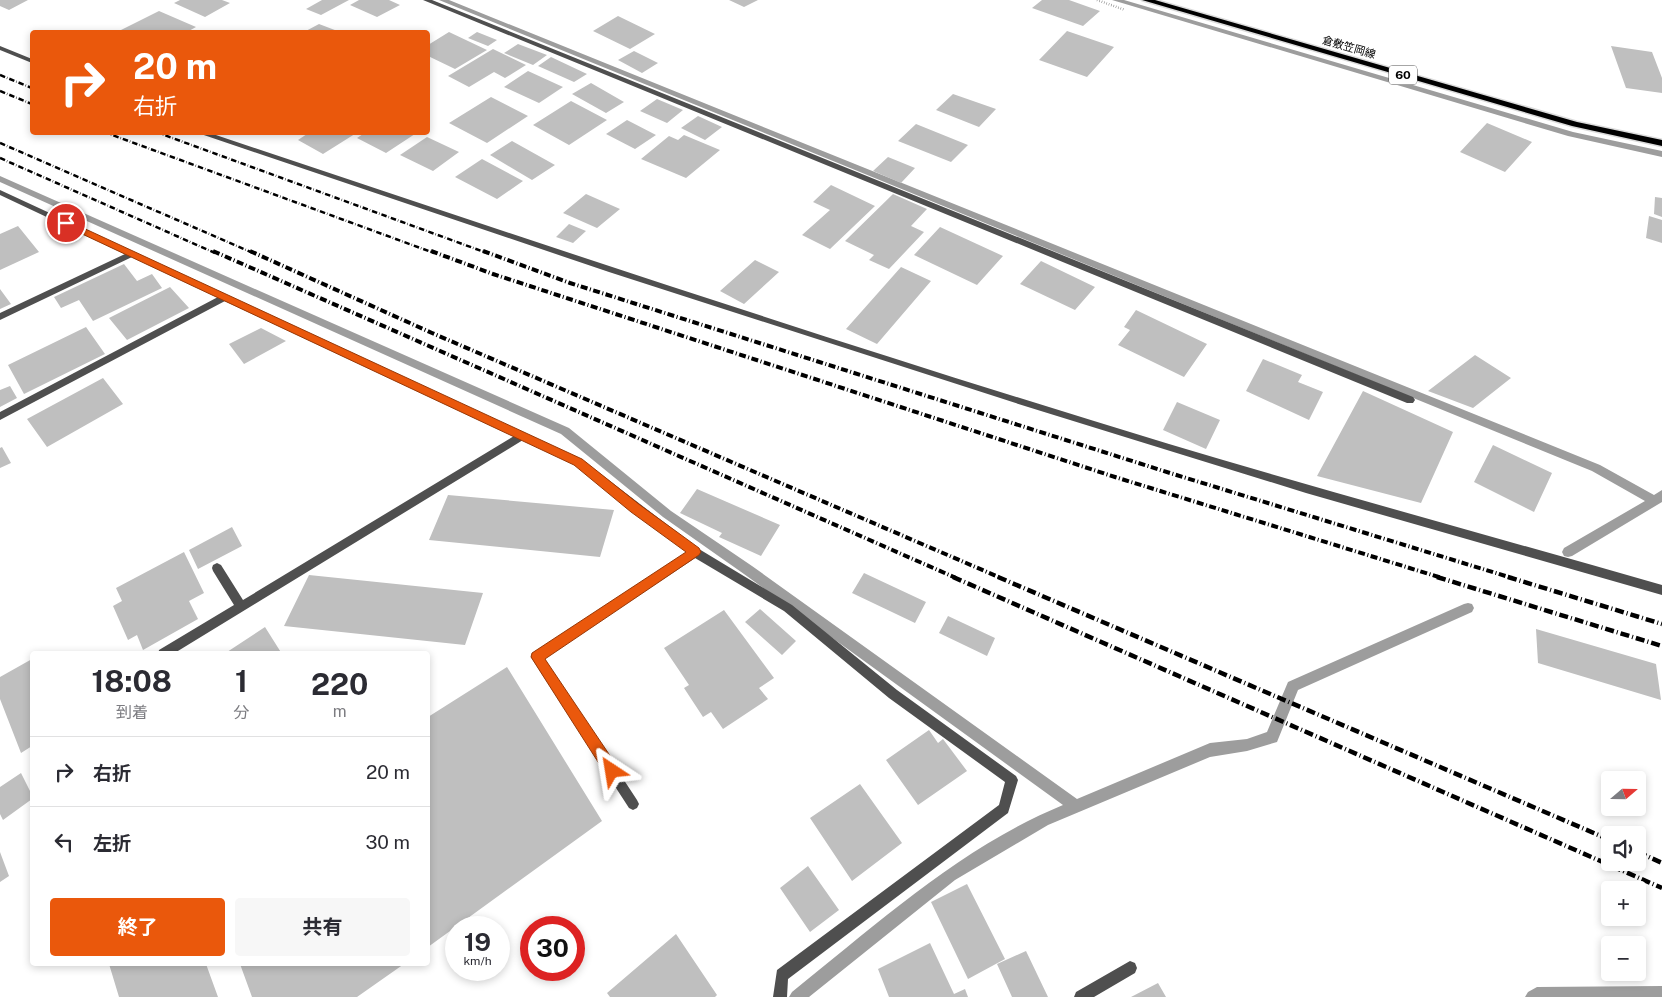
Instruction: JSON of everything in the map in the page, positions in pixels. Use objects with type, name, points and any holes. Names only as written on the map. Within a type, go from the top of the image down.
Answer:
[{"type":"main road","name":"倉敷笠岡線","points":[[1146,0],[1575,124],[1662,143]]},
{"type":"street","points":[[426,0],[1410,400]]},
{"type":"street","points":[[0,48],[30,60]]},
{"type":"street","points":[[207,135],[603,268],[938,376],[1307,489],[1662,590]]},
{"type":"street","points":[[0,192],[578,462],[695,552],[788,608],[893,694],[1012,780],[1004,809],[782,975],[780,997]]},
{"type":"street","points":[[0,317],[131,254]]},
{"type":"street","points":[[0,416],[225,297]]},
{"type":"street","points":[[168,651],[522,436]]},
{"type":"street","points":[[634,804],[537,657],[695,552]]},
{"type":"street","points":[[217,568],[240,607]]},
{"type":"street","points":[[1081,997],[1130,968]]},
{"type":"building","points":[[0,0],[28,0],[9,10],[0,6]]},
{"type":"building","points":[[180,0],[222,0],[230,3],[205,17],[174,3]]},
{"type":"building","points":[[322,0],[349,0],[321,15],[306,9]]},
{"type":"building","points":[[359,0],[389,0],[400,5],[377,17],[350,5]]},
{"type":"building","points":[[729,0],[758,0],[744,7]]},
{"type":"building","points":[[1042,0],[1069,0],[1100,11],[1083,26],[1032,8]]},
{"type":"building","points":[[159,11],[196,27],[191,30],[121,30]]},
{"type":"building","points":[[618,16],[655,34],[630,49],[593,31]]},
{"type":"building","points":[[319,24],[335,30],[308,30]]},
{"type":"building","points":[[1067,31],[1114,47],[1087,77],[1039,60]]},
{"type":"building","points":[[449,32],[487,50],[455,69],[430,57],[430,44]]},
{"type":"building","points":[[477,32],[497,40],[488,46],[468,38]]},
{"type":"building","points":[[518,44],[547,55],[533,65],[504,53]]},
{"type":"building","points":[[1611,46],[1652,52],[1662,78],[1662,93],[1626,88]]},
{"type":"building","points":[[493,49],[526,65],[505,78],[494,72],[469,87],[448,76]]},
{"type":"building","points":[[634,51],[658,63],[642,73],[618,60]]},
{"type":"building","points":[[551,57],[587,74],[574,82],[538,66]]},
{"type":"building","points":[[528,71],[563,87],[539,103],[504,87]]},
{"type":"building","points":[[591,83],[624,102],[606,113],[572,94]]},
{"type":"building","points":[[953,94],[996,109],[979,127],[936,110]]},
{"type":"building","points":[[491,97],[528,116],[487,143],[449,123]]},
{"type":"building","points":[[657,99],[683,110],[667,123],[640,111]]},
{"type":"building","points":[[571,101],[607,120],[569,145],[533,125]]},
{"type":"building","points":[[698,116],[722,127],[705,140],[681,128]]},
{"type":"building","points":[[627,120],[656,135],[635,149],[606,134]]},
{"type":"building","points":[[1487,123],[1532,142],[1505,172],[1460,152]]},
{"type":"building","points":[[916,124],[968,145],[951,162],[898,141]]},
{"type":"building","points":[[306,135],[353,135],[323,154],[298,140]]},
{"type":"building","points":[[362,135],[413,135],[386,153],[357,138]]},
{"type":"building","points":[[684,135],[720,150],[686,178],[641,159],[669,136],[678,140]]},
{"type":"building","points":[[427,137],[459,152],[433,171],[400,155]]},
{"type":"building","points":[[512,141],[555,165],[532,180],[490,155]]},
{"type":"building","points":[[888,157],[915,168],[901,183],[873,171]]},
{"type":"building","points":[[482,159],[523,181],[497,199],[455,177]]},
{"type":"building","points":[[831,185],[875,206],[830,249],[802,235],[830,210],[813,202]]},
{"type":"building","points":[[586,194],[620,209],[597,228],[563,213]]},
{"type":"building","points":[[893,194],[927,209],[911,226],[924,232],[889,269],[869,260],[874,255],[845,241]]},
{"type":"building","points":[[1655,197],[1662,198],[1662,217],[1654,214]]},
{"type":"building","points":[[1649,216],[1662,220],[1662,243],[1646,238]]},
{"type":"building","points":[[569,224],[586,231],[573,243],[556,237]]},
{"type":"building","points":[[18,226],[39,252],[0,270],[0,234]]},
{"type":"building","points":[[940,227],[1003,256],[977,285],[914,255]]},
{"type":"building","points":[[755,260],[779,272],[744,304],[720,291]]},
{"type":"building","points":[[1041,261],[1095,287],[1075,310],[1020,284]]},
{"type":"building","points":[[124,264],[137,281],[152,274],[162,288],[93,321],[79,300],[61,308],[54,297]]},
{"type":"building","points":[[901,267],[931,281],[877,344],[846,329]]},
{"type":"building","points":[[170,287],[189,308],[127,340],[109,318]]},
{"type":"building","points":[[0,289],[11,304],[0,309]]},
{"type":"building","points":[[1136,310],[1207,344],[1184,377],[1118,345],[1130,330],[1124,327]]},
{"type":"building","points":[[86,327],[105,354],[24,394],[8,365]]},
{"type":"building","points":[[261,328],[286,341],[244,364],[229,344]]},
{"type":"building","points":[[1475,355],[1511,378],[1473,408],[1428,391]]},
{"type":"building","points":[[1263,359],[1302,375],[1298,382],[1323,392],[1309,420],[1246,391]]},
{"type":"building","points":[[103,378],[123,404],[47,447],[27,419]]},
{"type":"building","points":[[10,386],[17,398],[0,407],[0,390]]},
{"type":"building","points":[[1363,391],[1453,432],[1421,503],[1317,476]]},
{"type":"building","points":[[1177,402],[1220,420],[1206,449],[1163,430]]},
{"type":"building","points":[[1493,445],[1552,473],[1534,512],[1474,482]]},
{"type":"building","points":[[2,447],[11,463],[0,468],[0,448]]},
{"type":"building","points":[[697,489],[780,525],[761,556],[719,537],[722,533],[680,513]]},
{"type":"building","points":[[448,495],[614,510],[600,557],[429,540]]},
{"type":"building","points":[[232,527],[242,546],[198,569],[189,550]]},
{"type":"building","points":[[184,552],[204,593],[189,601],[198,619],[143,650],[137,635],[128,640],[113,606],[122,601],[116,588]]},
{"type":"building","points":[[864,573],[926,602],[915,623],[852,593]]},
{"type":"building","points":[[309,575],[483,593],[465,645],[284,626]]},
{"type":"building","points":[[760,609],[796,641],[782,655],[745,622]]},
{"type":"building","points":[[724,610],[774,678],[759,688],[768,699],[723,729],[711,712],[703,717],[684,688],[689,685],[664,648]]},
{"type":"building","points":[[948,616],[995,638],[987,656],[939,633]]},
{"type":"building","points":[[265,627],[280,651],[229,651]]},
{"type":"building","points":[[1536,629],[1656,664],[1661,700],[1538,663]]},
{"type":"building","points":[[30,660],[30,747],[21,753],[0,699],[0,677]]},
{"type":"building","points":[[507,667],[602,821],[471,916],[445,916],[445,935],[430,946],[430,716]]},
{"type":"building","points":[[929,730],[938,743],[943,739],[967,771],[918,805],[886,760]]},
{"type":"building","points":[[21,773],[30,791],[30,800],[3,820],[0,814],[0,787]]},
{"type":"building","points":[[860,784],[902,843],[852,881],[810,818]]},
{"type":"building","points":[[0,852],[9,876],[0,882]]},
{"type":"building","points":[[808,866],[839,910],[810,932],[780,888]]},
{"type":"building","points":[[967,884],[1005,959],[968,979],[931,902]]},
{"type":"building","points":[[676,934],[717,995],[715,997],[610,997],[607,993]]},
{"type":"building","points":[[930,943],[954,994],[965,989],[968,997],[889,997],[878,969]]},
{"type":"building","points":[[1026,951],[1048,997],[1012,997],[997,964]]},
{"type":"building","points":[[110,966],[207,966],[218,997],[119,997]]},
{"type":"building","points":[[241,966],[401,966],[357,997],[252,997]]},
{"type":"building","points":[[1158,983],[1166,997],[1131,997]]},
{"type":"waterway","points":[[443,0],[1596,468],[1655,501]]},
{"type":"waterway","points":[[1116,0],[1571,134],[1662,154]]},
{"type":"waterway","points":[[0,179],[565,431],[667,514],[1076,806]]},
{"type":"waterway","points":[[1655,501],[1662,495]]},
{"type":"waterway","points":[[1568,552],[1655,501]]},
{"type":"waterway","points":[[797,997],[950,875],[1043,820],[1210,750],[1247,745],[1272,737],[1293,686],[1468,608]]},
{"type":"waterway","points":[[1533,997],[1537,995],[1662,994]]},
{"type":"railway","points":[[0,75],[30,87]]},
{"type":"railway","points":[[0,91],[30,103]]},
{"type":"railway","points":[[112,135],[434,253]]},
{"type":"railway","points":[[164,135],[487,253]]},
{"type":"railway","points":[[0,143],[253,253]]},
{"type":"railway","points":[[0,158],[215,253]]},
{"type":"railway","points":[[213,251],[956,578]]},
{"type":"railway","points":[[250,251],[432,333],[1001,578]]},
{"type":"railway","points":[[431,251],[493,274],[1115,477],[1442,578]]},
{"type":"railway","points":[[483,251],[570,283],[1170,473],[1512,578]]},
{"type":"railway","points":[[953,577],[1662,888]]},
{"type":"railway","points":[[998,577],[1601,836]]},
{"type":"railway","points":[[1437,577],[1662,646]]},
{"type":"railway","points":[[1508,577],[1662,624]]},
{"type":"railway","points":[[1646,856],[1662,863]]},
{"type":"route","points":[[66,223],[578,462],[695,552],[537,657],[612,771]]}]
